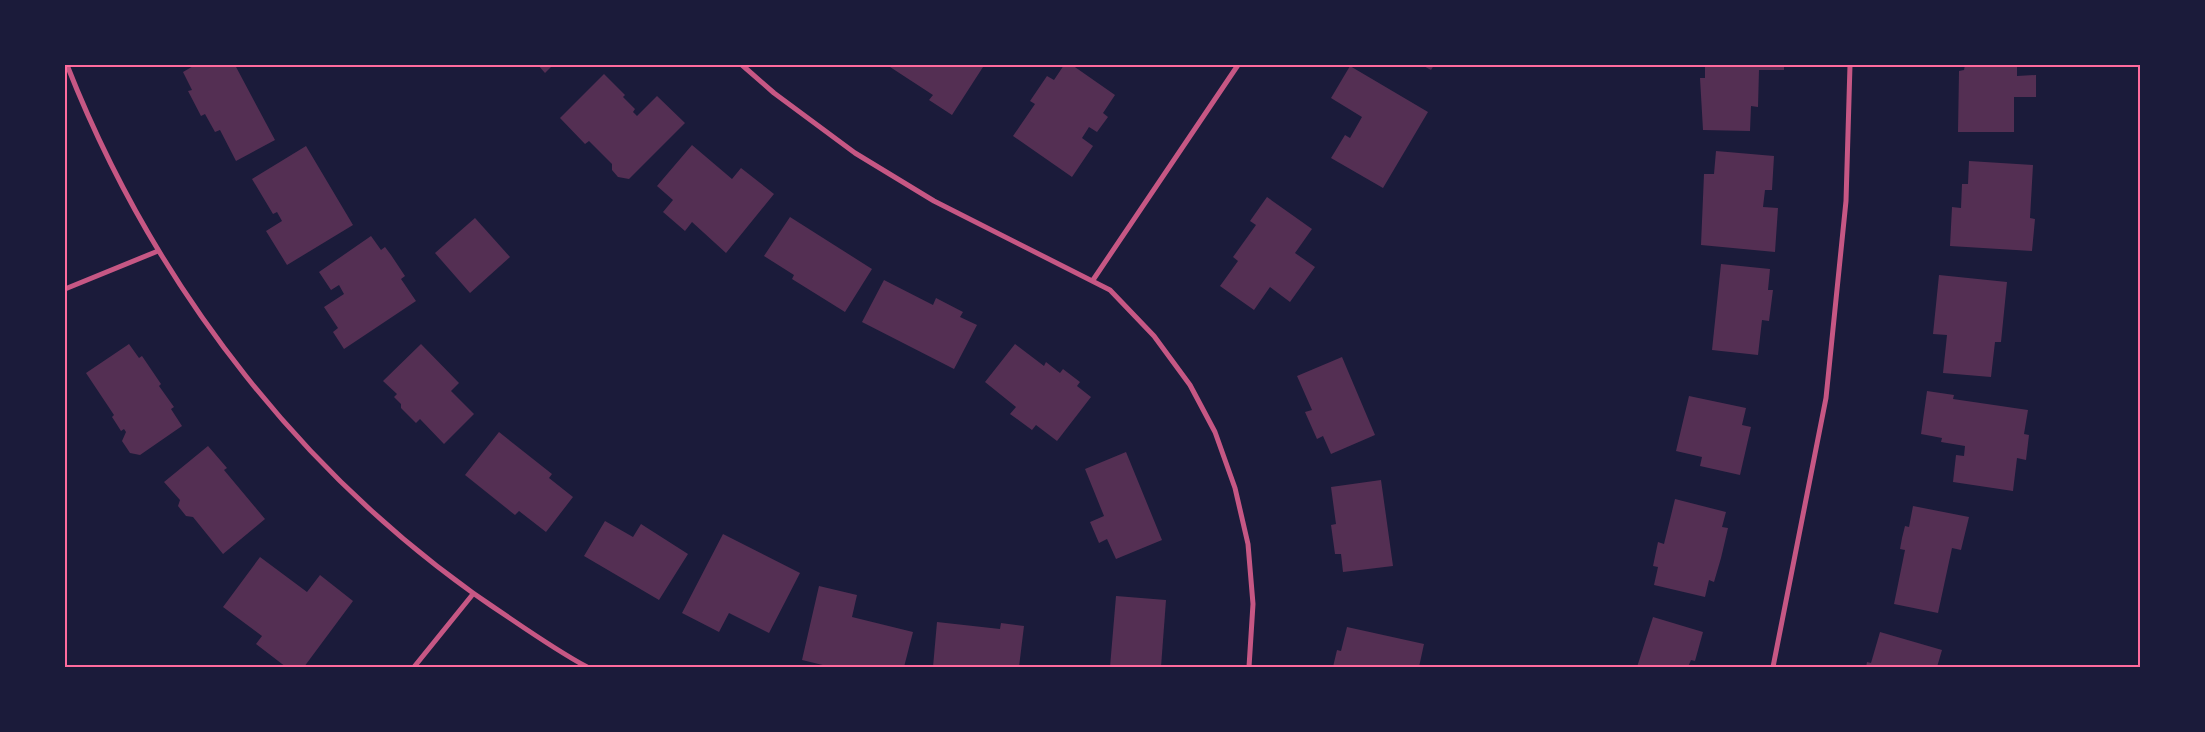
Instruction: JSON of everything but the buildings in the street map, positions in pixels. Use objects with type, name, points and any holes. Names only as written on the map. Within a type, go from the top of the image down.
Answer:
[{"type":"street","points":[[67,65],[109,160],[178,284],[237,367],[303,444],[390,529],[473,594],[587,667]]},
{"type":"street","points":[[742,65],[774,93],[855,153],[934,201],[1110,290],[1154,336],[1190,384],[1215,432],[1236,488],[1248,544],[1253,604],[1249,667]]},
{"type":"street","points":[[1093,280],[1238,65]]},
{"type":"street","points":[[1773,667],[1826,398],[1846,201],[1850,65]]},
{"type":"street","points":[[65,289],[158,251]]},
{"type":"street","points":[[414,667],[473,594]]}]
